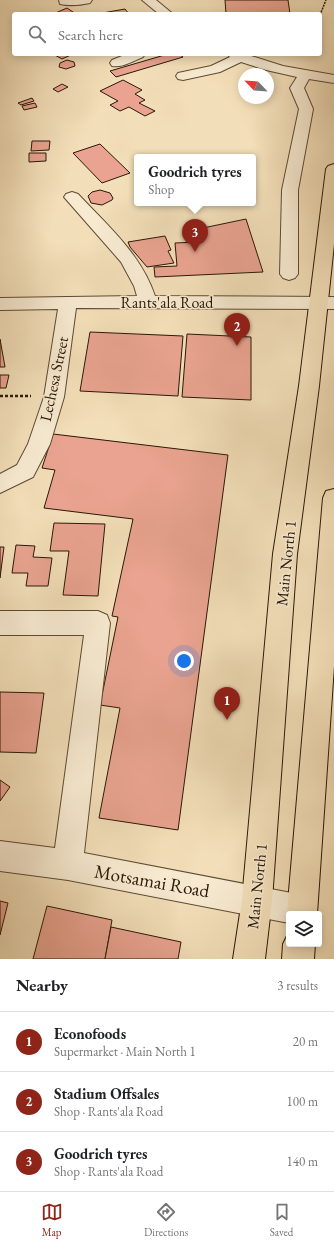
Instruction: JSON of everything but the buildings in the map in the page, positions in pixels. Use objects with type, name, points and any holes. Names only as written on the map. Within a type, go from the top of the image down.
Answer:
[{"type":"main road","name":"Main North 1","points":[[249,959],[257,900],[285,554],[309,386],[326,303],[334,169]]},
{"type":"main road","points":[[302,911],[334,498]]},
{"type":"main road","points":[[298,959],[299,947]]},
{"type":"street","points":[[64,0],[86,0]]},
{"type":"street","points":[[148,0],[164,12]]},
{"type":"street","points":[[117,63],[133,56]]},
{"type":"street","points":[[183,76],[215,69],[235,56]]},
{"type":"street","points":[[240,56],[274,68],[305,75],[334,79]]},
{"type":"street","points":[[289,274],[290,190],[306,110],[297,88],[305,75]]},
{"type":"street","points":[[72,197],[128,258],[145,289],[148,302]]},
{"type":"street","name":"Rants'ala Road","points":[[0,304],[68,302],[326,303]]},
{"type":"street","name":"Lechesa Street","points":[[0,484],[25,471],[39,444],[54,397],[68,302]]},
{"type":"street","points":[[0,623],[98,623],[68,865]]},
{"type":"street","name":"Motsamai Road","points":[[0,856],[68,865],[257,900],[298,911]]},
{"type":"path","points":[[321,12],[326,0]]},
{"type":"path","points":[[0,396],[54,397]]},
{"type":"place","name":"Goodrich tyres","points":[[195,252]]},
{"type":"place","name":"Stadium Offsales","points":[[237,346]]},
{"type":"place","name":"Econofoods","points":[[227,720]]}]
